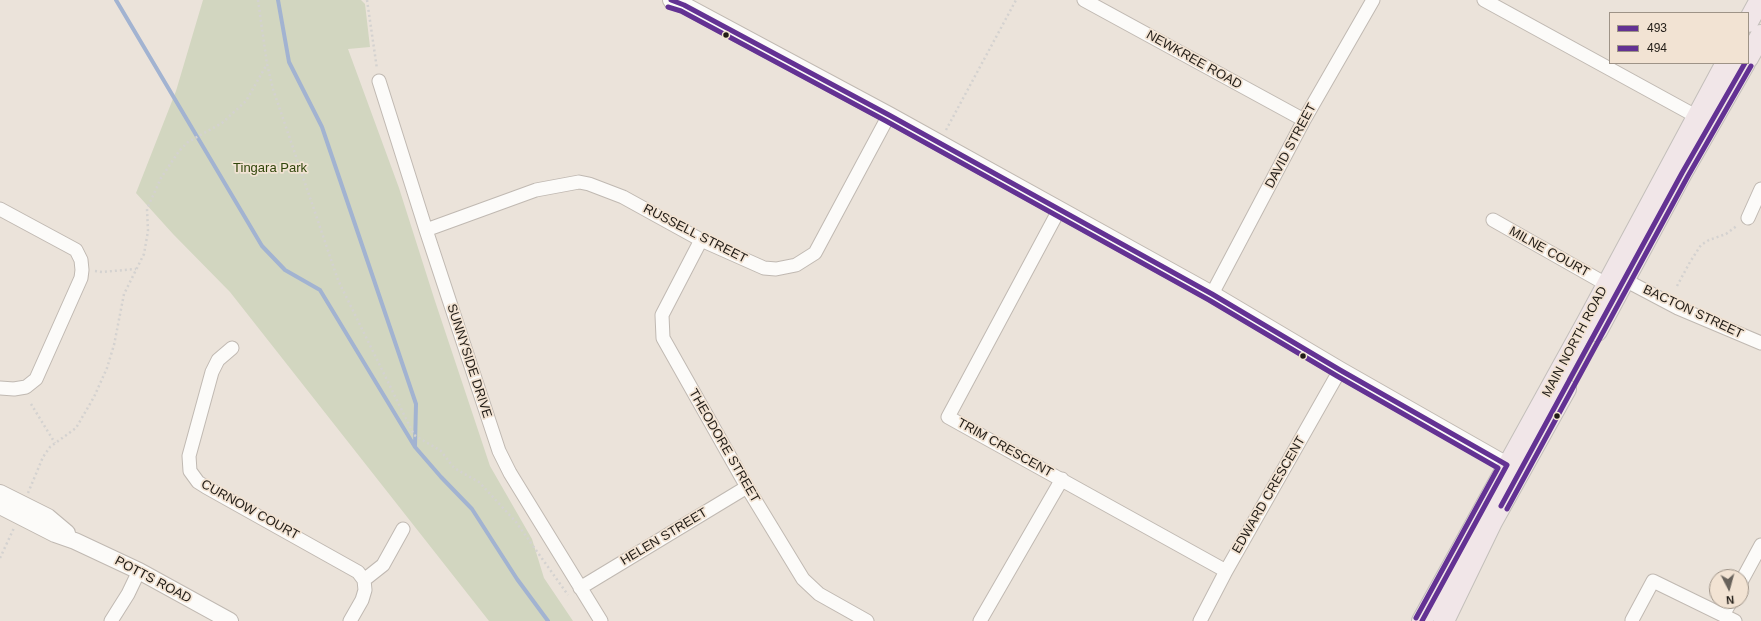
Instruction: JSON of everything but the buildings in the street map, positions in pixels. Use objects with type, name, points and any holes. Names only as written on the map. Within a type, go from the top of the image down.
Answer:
[{"type":"main road","points":[[1749,20],[1760,0]]},
{"type":"main road","points":[[1749,56],[1761,34]]},
{"type":"main road","name":"MAIN NORTH ROAD","points":[[1444,621],[1487,531],[1625,280],[1703,120],[1726,64]]},
{"type":"main road","name":"MAIN NORTH ROAD","points":[[1422,621],[1670,169],[1703,120],[1744,64]]},
{"type":"main road","points":[[1606,284],[1625,280]]},
{"type":"main road","points":[[1509,491],[1507,465],[1519,460],[1534,448]]},
{"type":"street","points":[[671,0],[725,27],[889,115],[1212,294],[1340,370],[1507,465]]},
{"type":"street","name":"NEWKREE ROAD","points":[[1084,0],[1304,120]]},
{"type":"street","name":"DAVID STREET","points":[[1212,294],[1304,120],[1373,0]]},
{"type":"street","points":[[1484,0],[1703,120]]},
{"type":"street","name":"SUNNYSIDE DRIVE","points":[[379,81],[426,230],[499,451],[510,473],[601,621]]},
{"type":"street","name":"RUSSELL STREET","points":[[426,230],[536,190],[579,182],[623,197],[701,240],[764,268],[796,265],[815,253],[889,115]]},
{"type":"street","points":[[1748,218],[1761,189]]},
{"type":"street","points":[[0,209],[76,250],[81,260],[82,270],[81,278],[36,379],[26,387],[14,389],[0,388]]},
{"type":"street","name":"TRIM CRESCENT","points":[[1058,210],[948,417],[1226,571]]},
{"type":"street","name":"MILNE COURT","points":[[1492,220],[1606,284]]},
{"type":"street","name":"THEODORE STREET","points":[[701,240],[662,315],[663,338],[747,487],[804,579],[810,587],[827,600],[867,621]]},
{"type":"street","name":"BACTON STREET","points":[[1625,280],[1678,308],[1761,343]]},
{"type":"street","name":"CURNOW COURT","points":[[232,348],[218,360],[212,372],[189,456],[190,471],[198,482],[206,488],[350,566],[358,572],[364,580]]},
{"type":"street","name":"EDWARD CRESCENT","points":[[1200,621],[1226,571],[1340,370]]},
{"type":"street","points":[[980,621],[1062,480]]},
{"type":"street","name":"HELEN STREET","points":[[580,588],[747,487]]},
{"type":"street","name":"POTTS ROAD","points":[[0,493],[48,517],[75,541]]},
{"type":"street","name":"POTTS ROAD","points":[[0,506],[55,534],[75,541],[139,571],[230,621]]},
{"type":"street","points":[[350,621],[362,600],[365,590],[364,580],[383,565],[403,529]]},
{"type":"street","points":[[1748,569],[1761,545]]},
{"type":"street","points":[[111,621],[128,594],[139,571]]},
{"type":"street","points":[[1632,620],[1653,581],[1735,621]]},
{"type":"street","points":[[1723,615],[1726,609]]},
{"type":"path","points":[[258,0],[267,64],[273,89],[338,280],[414,435],[441,451],[454,468],[479,482],[502,506],[516,522],[572,601]]},
{"type":"path","points":[[367,0],[379,81]]},
{"type":"path","points":[[946,130],[1016,0]]},
{"type":"path","points":[[28,493],[43,457],[50,447],[76,428],[94,397],[109,363],[124,294],[144,254],[148,231],[147,209],[161,178],[179,151],[189,141],[222,123],[246,101],[267,64]]},
{"type":"path","points":[[1677,286],[1701,245],[1709,240],[1726,234],[1748,218]]},
{"type":"path","points":[[82,270],[102,272],[136,269]]},
{"type":"path","points":[[31,404],[55,443]]},
{"type":"path","points":[[0,558],[16,523]]},
{"type":"green space","name":"Tingara Park","points":[[203,0],[361,0],[365,4],[370,47],[348,49],[399,188],[490,466],[532,539],[544,578],[573,621],[489,621],[230,292],[173,234],[136,193],[176,91]]},
{"type":"waterway","points":[[116,0],[262,246],[285,270],[320,290],[415,447],[472,509],[517,579],[548,621]]},
{"type":"waterway","points":[[278,0],[289,62],[322,127],[416,404],[415,446]]},
{"type":"transit line","name":"493","points":[[671,0],[684,5],[889,115],[1212,294],[1340,370],[1507,465],[1422,621]]},
{"type":"transit line","name":"494","points":[[668,7],[681,11],[886,121],[1209,300],[1337,376],[1498,468],[1416,618]]},
{"type":"transit line","name":"493","points":[[1501,506],[1682,173],[1744,64]]},
{"type":"transit line","name":"494","points":[[1507,509],[1688,176],[1751,66]]}]
